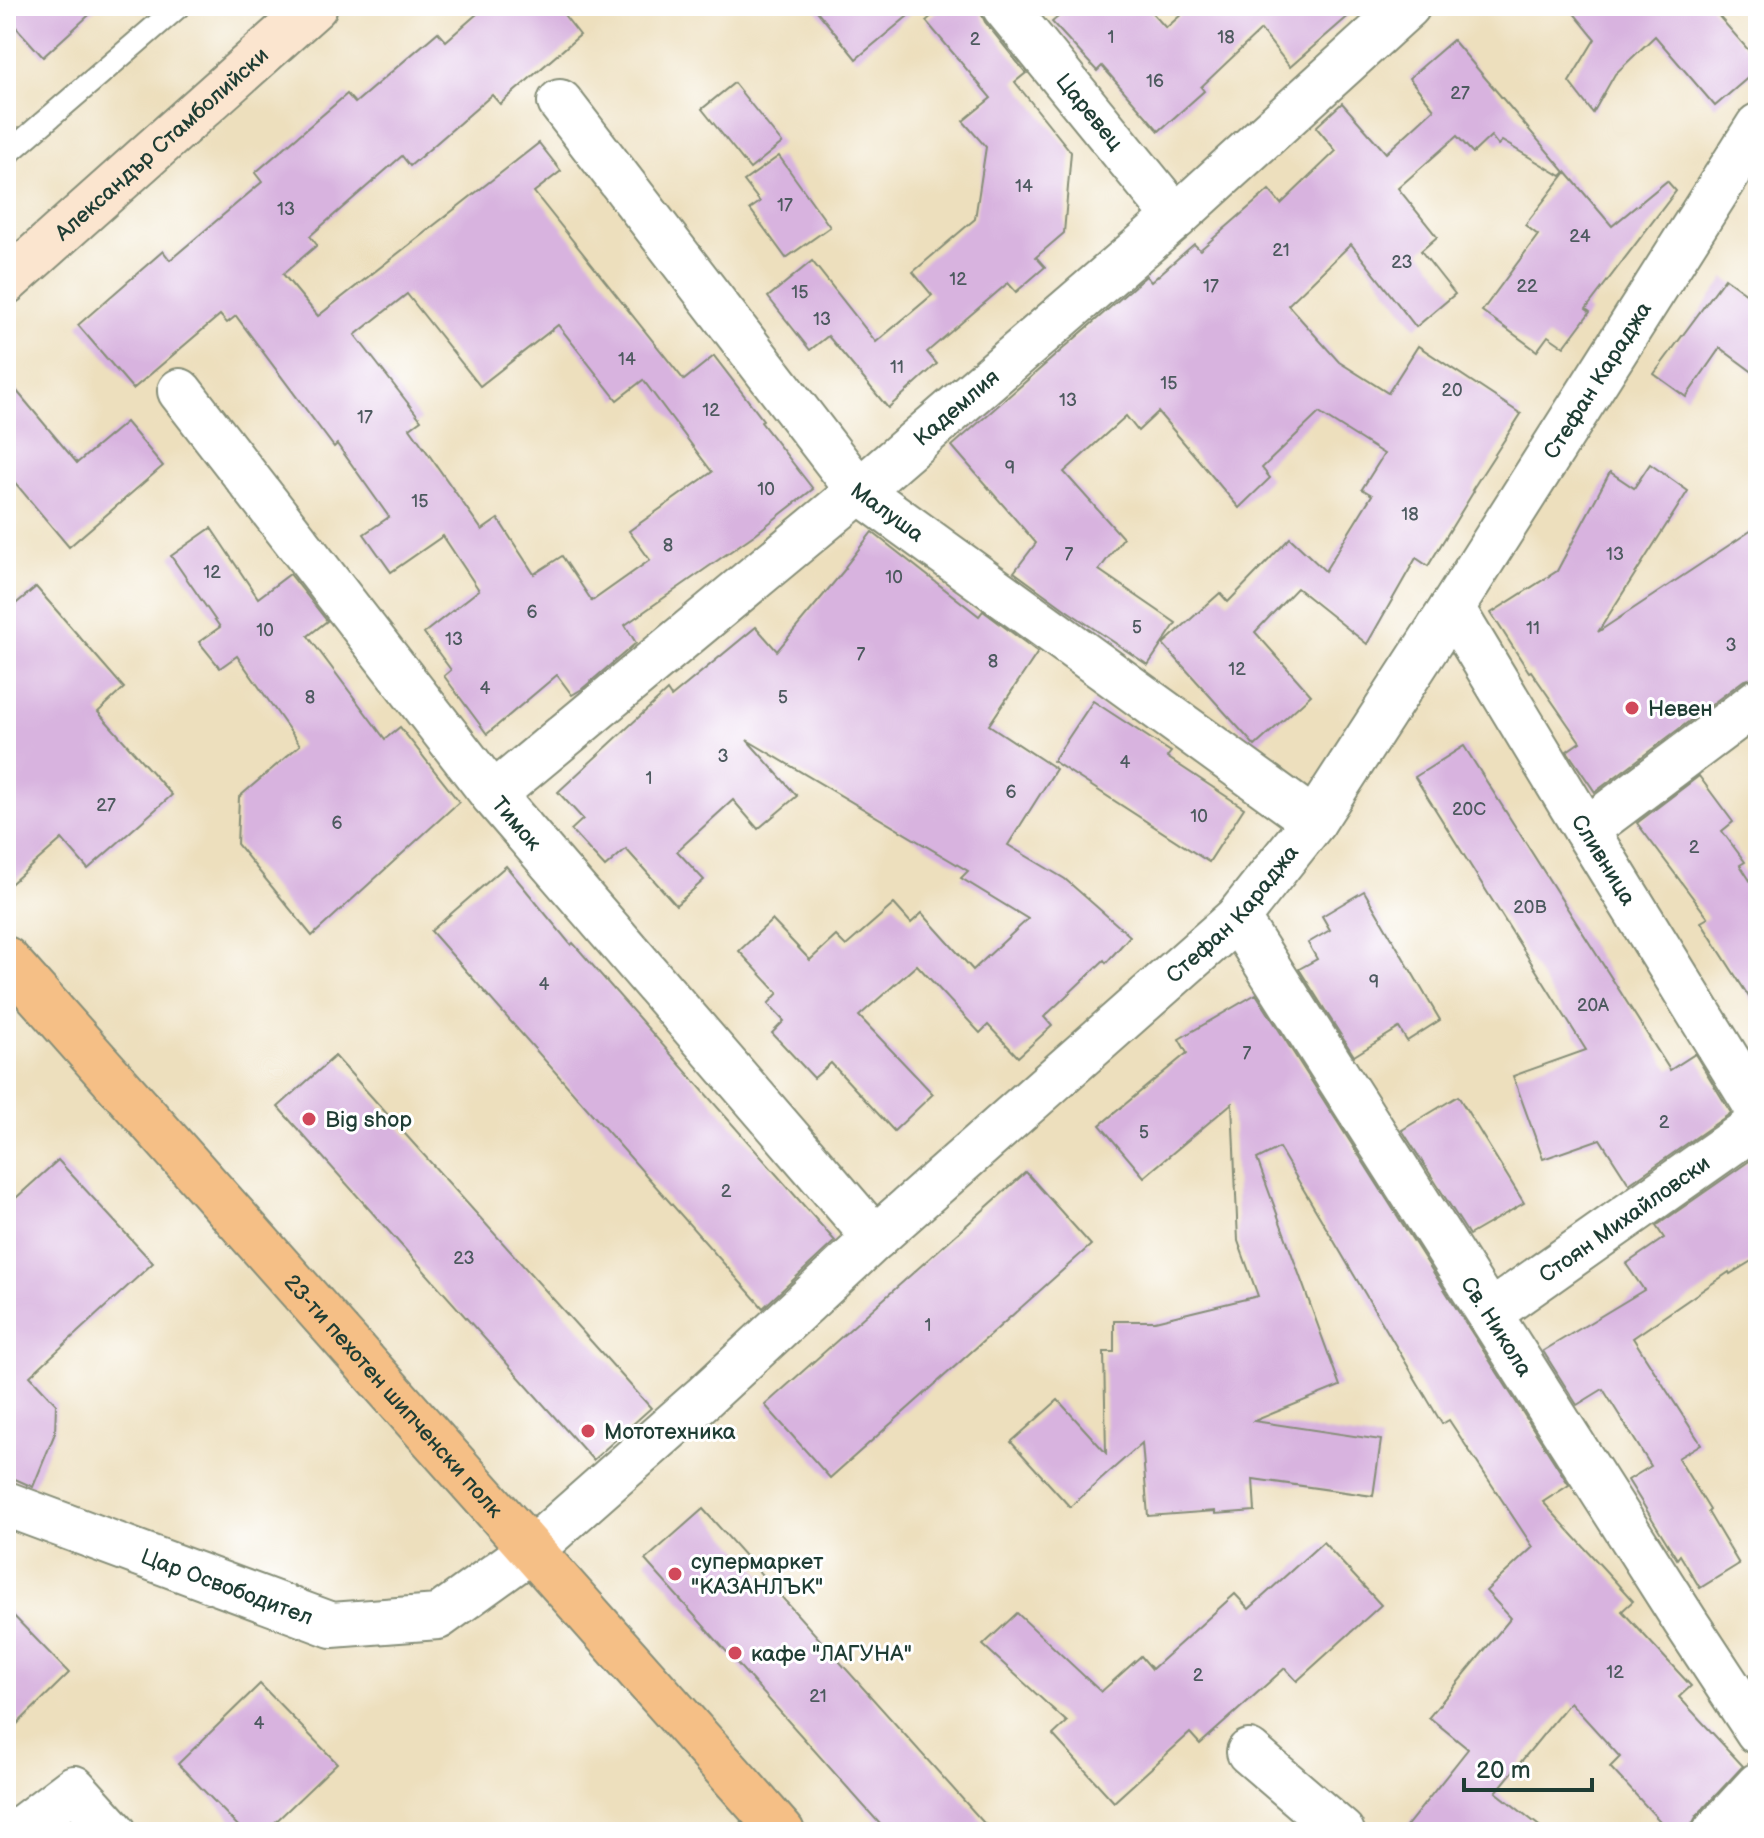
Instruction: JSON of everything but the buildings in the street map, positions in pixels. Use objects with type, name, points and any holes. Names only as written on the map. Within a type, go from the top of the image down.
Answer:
[{"type":"main road","name":"Александър Стамболийски","points":[[6,282],[315,6]]},
{"type":"main road","name":"23-ти пехотен шипченски полк","points":[[6,959],[782,1832]]},
{"type":"street","name":"Царевец","points":[[1004,6],[1176,217]]},
{"type":"street","name":"Кадемлия","points":[[493,795],[859,491],[1176,217],[1408,6]]},
{"type":"street","name":"Малуша","points":[[560,102],[859,491],[1314,821]]},
{"type":"street","name":"Стефан Караджа","points":[[531,1550],[703,1398],[875,1238],[1237,918],[1314,821],[1758,126]]},
{"type":"street","name":"Тимок","points":[[180,391],[493,795],[875,1238]]},
{"type":"street","name":"Сливница","points":[[1452,608],[1758,1109]]},
{"type":"street","points":[[1586,830],[1758,701]]},
{"type":"street","name":"Св. Никола","points":[[1237,918],[1758,1732]]},
{"type":"street","name":"Стоян Михайловски","points":[[1490,1313],[1758,1124]]},
{"type":"street","name":"Цар Освободител","points":[[6,1504],[332,1625],[438,1617],[531,1550]]},
{"type":"street","points":[[1249,1752],[1342,1832]]},
{"type":"street","points":[[1715,1832],[1758,1785]]},
{"type":"street","points":[[16,1832],[74,1788],[114,1832]]},
{"type":"lane","points":[[6,155],[179,6]]},
{"type":"place","name":"Невен","points":[[1632,708]]},
{"type":"place","name":"Big shop","points":[[309,1119]]},
{"type":"place","name":"Мототехника","points":[[588,1431]]},
{"type":"place","name":"супермаркет \"КАЗАНЛЪК\"","points":[[675,1574]]},
{"type":"place","name":"кафе \"ЛАГУНА\"","points":[[735,1653]]}]
